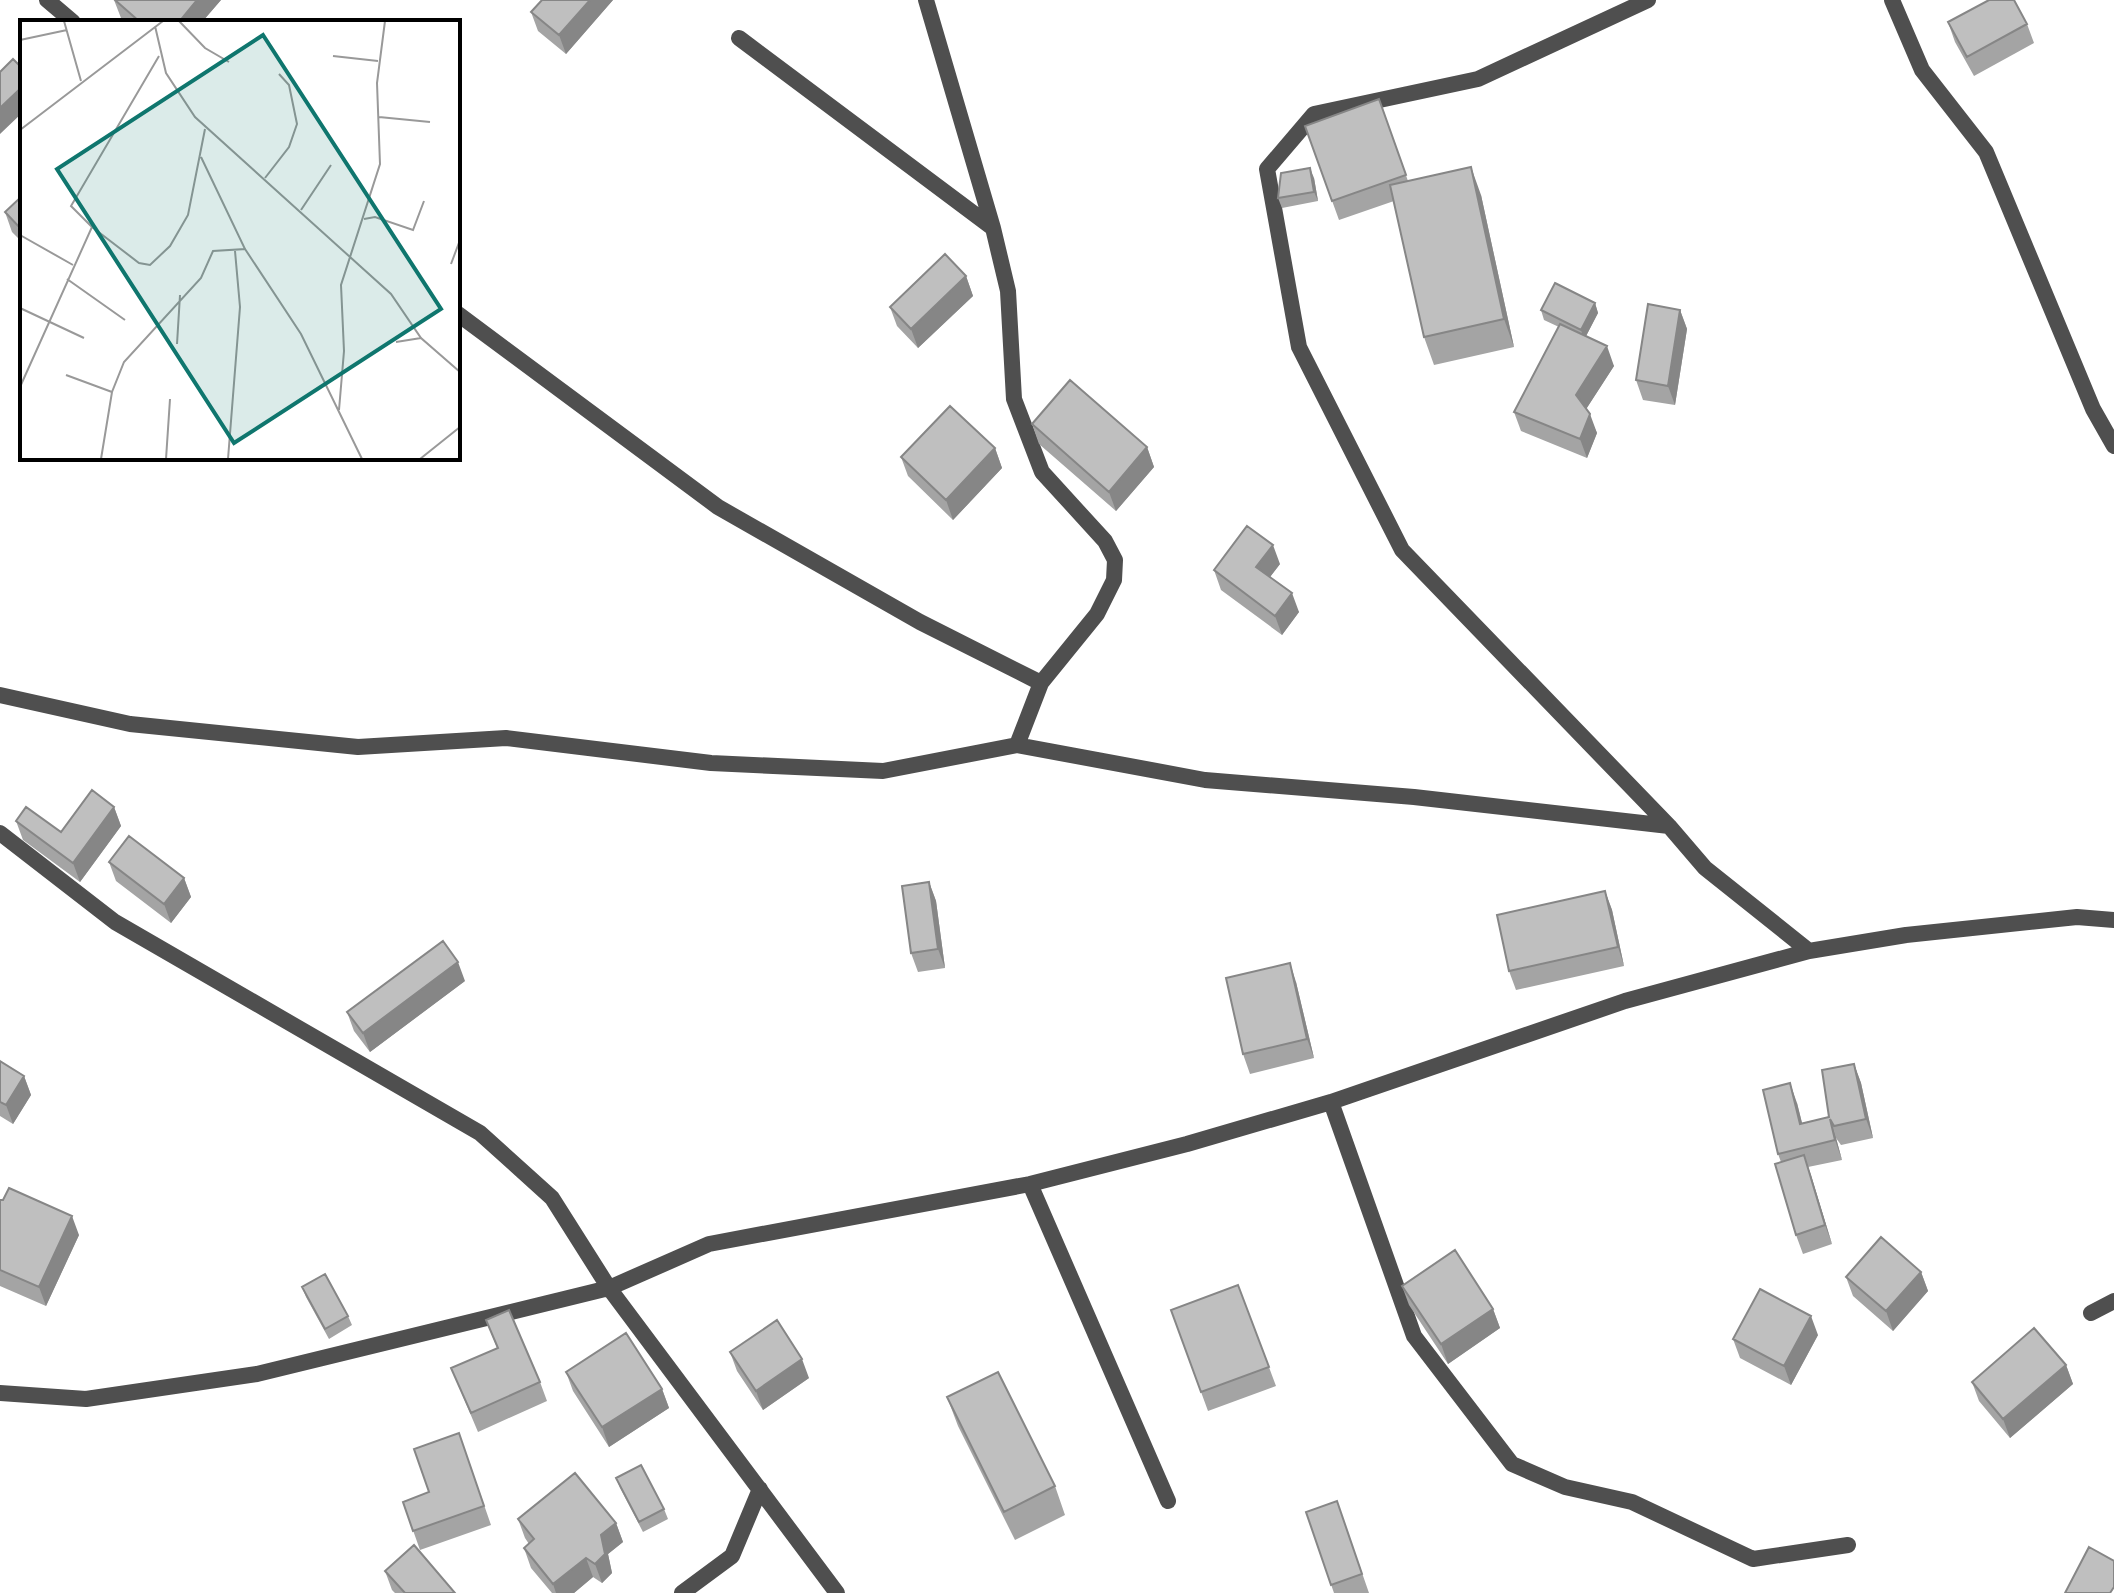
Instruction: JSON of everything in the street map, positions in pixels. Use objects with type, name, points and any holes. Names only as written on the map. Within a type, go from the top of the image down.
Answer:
[{"type":"street","points":[[47,0],[71,20]]},
{"type":"street","points":[[926,0],[993,228],[1008,291],[1014,399],[1042,472],[1105,541],[1115,560],[1114,580],[1097,614],[1041,683],[1017,745]]},
{"type":"street","points":[[1648,0],[1478,79],[1314,114],[1267,169],[1299,347],[1402,550],[1669,826],[1705,868],[1809,951]]},
{"type":"street","points":[[1892,0],[1922,70],[1986,152],[2093,409],[2114,446]]},
{"type":"street","points":[[739,38],[993,228]]},
{"type":"street","points":[[460,315],[718,507],[920,622],[1041,683]]},
{"type":"street","points":[[0,695],[130,724],[358,747],[506,738],[711,763],[883,771],[1017,745],[1205,780],[1414,797],[1669,826]]},
{"type":"street","points":[[0,833],[115,922],[480,1133],[552,1198],[609,1288],[837,1593]]},
{"type":"street","points":[[0,1393],[86,1399],[257,1374],[609,1288],[709,1244],[1030,1184],[1187,1144],[1331,1102],[1625,1001],[1809,951],[1906,935],[2077,917],[2114,920]]},
{"type":"street","points":[[1331,1102],[1414,1336],[1512,1464],[1565,1487],[1632,1502],[1753,1559],[1848,1545]]},
{"type":"street","points":[[1030,1184],[1168,1501]]},
{"type":"street","points":[[2091,1313],[2114,1301]]},
{"type":"street","points":[[682,1593],[732,1556],[760,1489]]},
{"type":"building","points":[[115,0],[197,0],[181,20],[138,20]]},
{"type":"building","points":[[542,0],[590,0],[559,35],[531,12]]},
{"type":"building","points":[[1989,0],[2014,0],[2027,24],[1967,57],[1948,22]]},
{"type":"building","points":[[13,59],[20,66],[20,89],[0,108],[0,72]]},
{"type":"building","points":[[1379,99],[1406,175],[1332,201],[1305,126]]},
{"type":"building","points":[[1471,167],[1504,319],[1424,337],[1390,185]]},
{"type":"building","points":[[1310,168],[1314,192],[1278,198],[1281,173]]},
{"type":"building","points":[[20,198],[20,228],[5,212]]},
{"type":"building","points":[[945,254],[966,276],[911,329],[890,307]]},
{"type":"building","points":[[1555,283],[1595,303],[1581,330],[1541,310]]},
{"type":"building","points":[[1648,304],[1680,310],[1668,386],[1636,380]]},
{"type":"building","points":[[1560,324],[1607,346],[1576,395],[1590,414],[1580,439],[1514,412]]},
{"type":"building","points":[[1070,380],[1147,447],[1109,492],[1032,424]]},
{"type":"building","points":[[950,406],[995,448],[946,500],[901,457]]},
{"type":"building","points":[[1247,526],[1273,545],[1256,567],[1292,593],[1275,616],[1214,570]]},
{"type":"building","points":[[92,790],[114,807],[73,863],[16,821],[26,807],[61,832]]},
{"type":"building","points":[[129,836],[184,878],[164,904],[109,862]]},
{"type":"building","points":[[929,882],[938,949],[911,953],[902,886]]},
{"type":"building","points":[[1605,891],[1618,947],[1509,971],[1497,915]]},
{"type":"building","points":[[443,941],[458,962],[363,1033],[347,1012]]},
{"type":"building","points":[[1290,963],[1307,1039],[1243,1054],[1226,978]]},
{"type":"building","points":[[0,1061],[24,1076],[6,1105],[0,1102]]},
{"type":"building","points":[[1854,1064],[1866,1119],[1834,1126],[1830,1119],[1835,1140],[1778,1154],[1763,1090],[1790,1083],[1800,1124],[1829,1117],[1822,1070]]},
{"type":"building","points":[[1804,1155],[1825,1225],[1796,1235],[1775,1164]]},
{"type":"building","points":[[9,1188],[72,1216],[39,1287],[0,1270],[0,1200]]},
{"type":"building","points":[[1881,1237],[1921,1272],[1886,1311],[1846,1277]]},
{"type":"building","points":[[1455,1250],[1493,1309],[1441,1344],[1402,1286]]},
{"type":"building","points":[[325,1274],[348,1316],[325,1329],[302,1287]]},
{"type":"building","points":[[1238,1285],[1269,1367],[1201,1392],[1171,1310]]},
{"type":"building","points":[[1760,1289],[1811,1316],[1784,1366],[1733,1339]]},
{"type":"building","points":[[509,1310],[540,1382],[471,1413],[451,1368],[498,1348],[486,1320]]},
{"type":"building","points":[[777,1320],[802,1359],[756,1391],[730,1352]]},
{"type":"building","points":[[2034,1328],[2066,1365],[2003,1419],[1972,1382]]},
{"type":"building","points":[[626,1333],[662,1389],[602,1427],[566,1372]]},
{"type":"building","points":[[998,1372],[1055,1486],[1004,1512],[947,1397]]},
{"type":"building","points":[[459,1433],[484,1506],[413,1531],[403,1502],[429,1492],[414,1449]]},
{"type":"building","points":[[641,1465],[664,1509],[639,1522],[616,1478]]},
{"type":"building","points":[[575,1473],[616,1523],[601,1535],[605,1554],[595,1564],[586,1558],[553,1584],[524,1548],[534,1539],[518,1519]]},
{"type":"building","points":[[1337,1501],[1362,1574],[1331,1585],[1306,1512]]},
{"type":"building","points":[[414,1545],[455,1593],[405,1593],[385,1571]]},
{"type":"building","points":[[2089,1547],[2114,1561],[2114,1587],[2110,1593],[2065,1593]]}]
